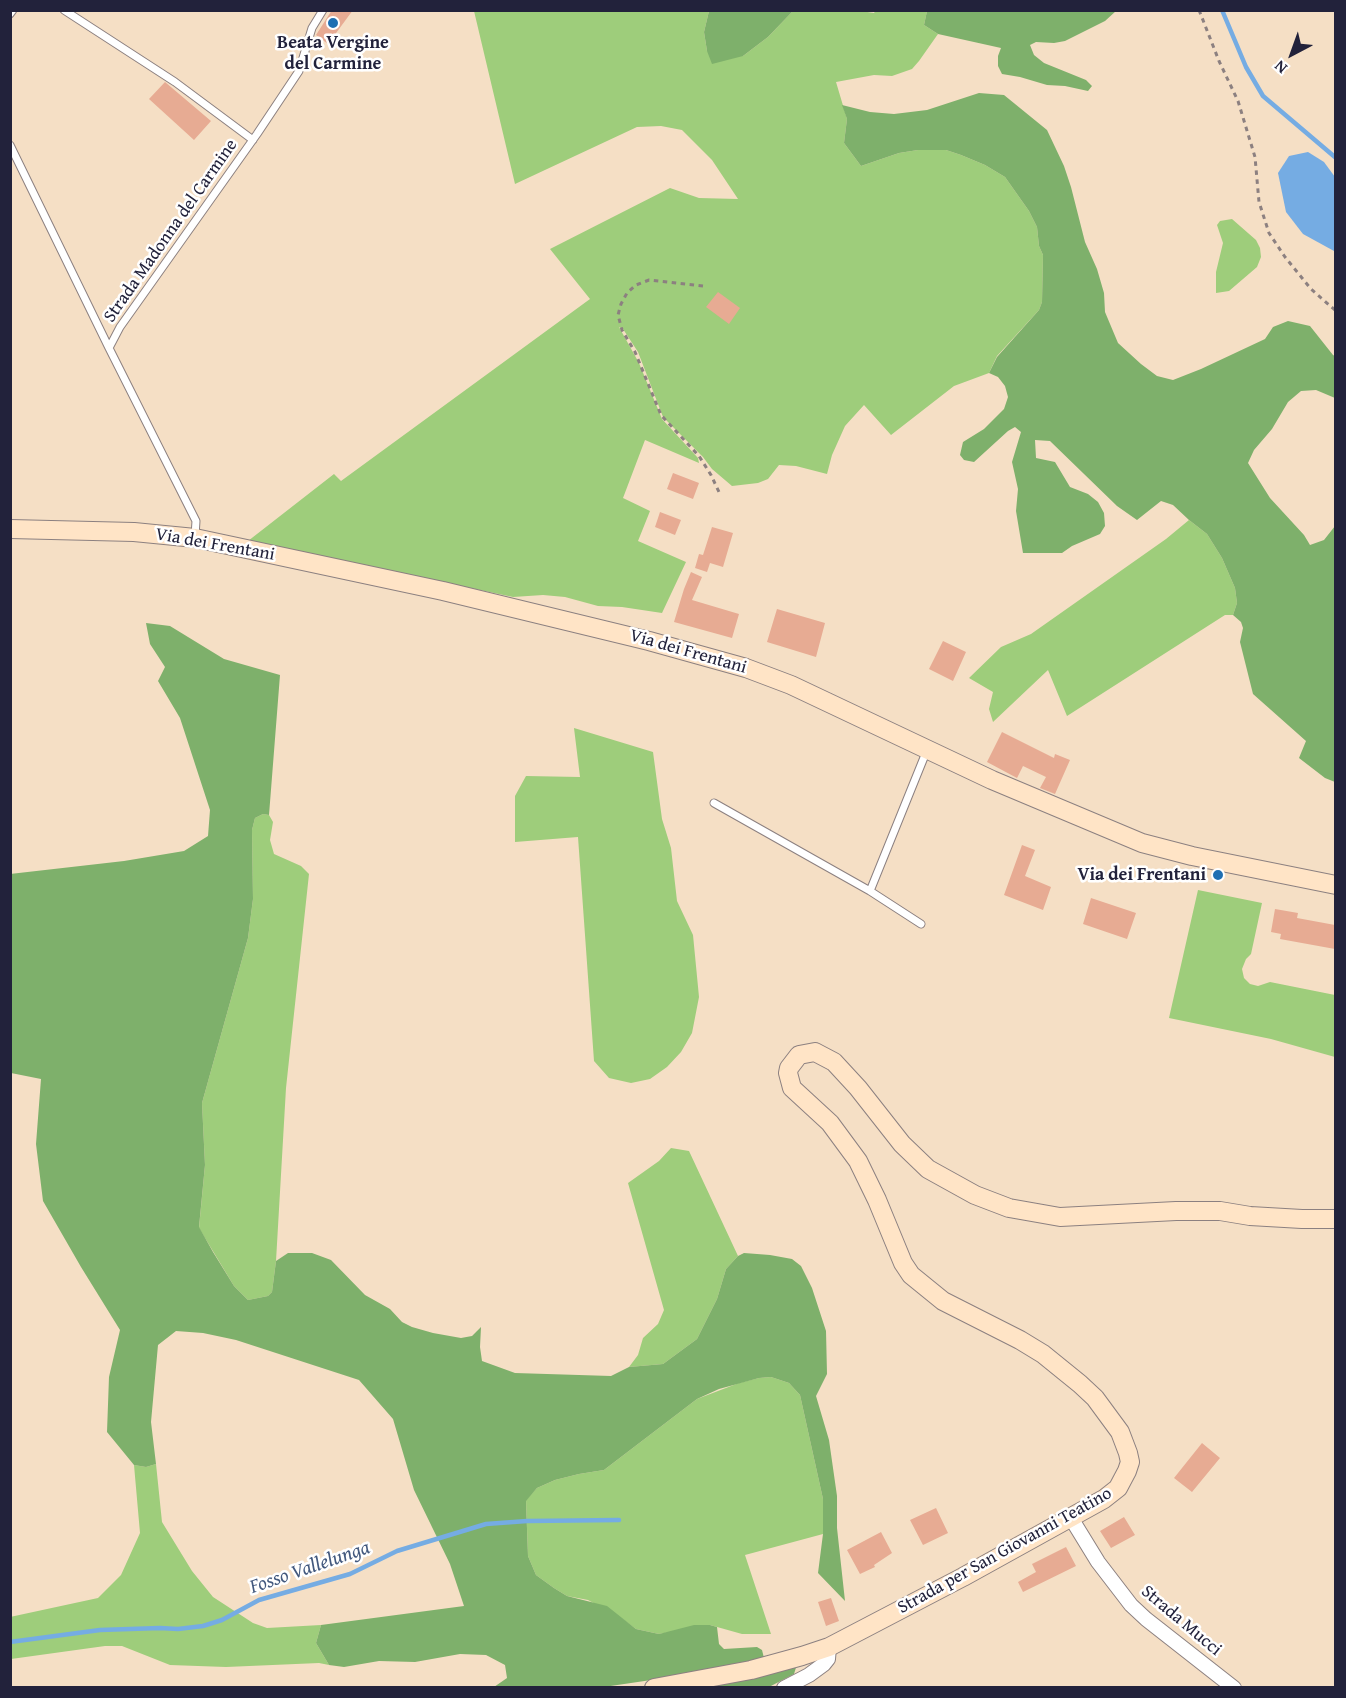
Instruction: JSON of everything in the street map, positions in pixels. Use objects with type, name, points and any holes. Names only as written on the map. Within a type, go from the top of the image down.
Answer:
[{"type":"street","name":"Via dei Frentani","points":[[10,529],[134,532],[195,538],[455,593],[712,658],[790,685],[992,780],[1142,843],[1192,856],[1335,885]]},
{"type":"street","name":"Strada per San Giovanni Teatino","points":[[654,1688],[751,1670],[829,1647],[963,1577],[1104,1499],[1124,1481],[1130,1462],[1126,1443],[1120,1432],[1095,1398],[1063,1369],[1020,1340],[943,1301],[911,1275],[895,1246],[870,1183],[854,1154],[830,1123],[792,1088],[788,1073],[790,1064],[799,1055],[815,1052],[834,1062],[852,1080],[916,1160],[960,1187],[1009,1208],[1060,1217],[1176,1210],[1220,1211],[1250,1216],[1302,1219],[1335,1219]]},
{"type":"street","name":"Strada Mucci","points":[[1071,1518],[1098,1562],[1131,1605],[1234,1688]]},
{"type":"street","points":[[784,1688],[824,1664],[828,1659],[829,1647]]},
{"type":"lane","points":[[64,10],[176,82],[253,140]]},
{"type":"lane","name":"Strada Madonna del Carmine","points":[[195,538],[196,521],[109,348],[120,327],[253,140],[299,71],[312,28],[322,10]]},
{"type":"lane","points":[[10,145],[109,348]]},
{"type":"lane","points":[[870,891],[927,750]]},
{"type":"lane","points":[[714,803],[870,891],[921,924]]},
{"type":"path","points":[[1199,10],[1219,61],[1238,100],[1255,157],[1259,202],[1269,233],[1311,289],[1335,310]]},
{"type":"path","points":[[703,286],[649,280],[636,285],[627,293],[618,315],[622,330],[635,351],[661,415],[699,456],[719,492]]},
{"type":"green space","points":[[709,10],[798,11],[792,12],[768,37],[743,56],[712,64],[704,32]]},
{"type":"green space","points":[[854,10],[874,13],[876,10],[927,11],[924,25],[938,34],[912,69],[892,76],[874,75],[836,82],[847,119],[844,143],[861,166],[899,153],[918,150],[946,150],[961,155],[1005,177],[1029,211],[1037,227],[1039,246],[1043,255],[1042,302],[1039,310],[997,356],[989,373],[954,386],[891,435],[864,405],[845,426],[832,455],[827,474],[796,466],[779,465],[768,479],[758,483],[732,486],[712,469],[663,417],[638,352],[623,329],[619,327],[639,363],[662,419],[698,458],[699,463],[645,440],[623,498],[650,511],[638,541],[686,562],[662,613],[598,606],[565,597],[543,595],[513,597],[248,541],[334,474],[341,481],[590,299],[550,249],[670,188],[699,198],[738,199],[712,160],[682,130],[661,126],[637,127],[515,184],[474,11],[709,11],[704,32],[707,51],[743,56],[768,37],[792,12]]},
{"type":"green space","points":[[927,11],[1116,11],[1105,21],[1065,41],[1036,42],[1030,45],[1034,55],[1044,63],[1086,80],[1092,86],[1088,91],[1047,85],[1002,74],[998,66],[1001,48],[938,34],[924,25]]},
{"type":"green space","points":[[979,93],[1004,95],[1047,130],[1071,187],[1085,242],[1097,269],[1104,293],[1105,312],[1118,343],[1157,376],[1173,380],[1201,369],[1265,339],[1273,327],[1288,321],[1310,326],[1335,356],[1335,398],[1316,390],[1301,391],[1288,402],[1272,429],[1254,450],[1248,463],[1270,498],[1304,535],[1310,545],[1324,540],[1335,526],[1335,782],[1325,778],[1299,758],[1306,741],[1253,694],[1240,642],[1243,628],[1241,622],[1233,615],[1237,603],[1235,588],[1222,558],[1207,534],[1173,505],[1161,501],[1137,520],[1117,506],[1050,441],[1035,440],[1036,458],[1055,462],[1070,487],[1088,494],[1098,502],[1104,513],[1105,526],[1100,534],[1062,553],[1023,553],[1016,511],[1018,489],[1012,462],[1021,432],[1015,427],[1008,431],[974,462],[964,460],[960,455],[963,442],[984,429],[1004,409],[1008,397],[1005,386],[998,377],[989,373],[997,357],[1039,310],[1042,302],[1043,255],[1039,246],[1037,227],[1029,211],[1005,177],[961,155],[946,150],[918,150],[899,153],[861,166],[844,143],[847,119],[842,105],[870,112],[894,114],[927,110]]},
{"type":"green space","points":[[1232,219],[1256,240],[1261,257],[1257,267],[1229,291],[1216,293],[1216,272],[1223,243],[1217,225],[1220,221]]},
{"type":"green space","points":[[1189,520],[1207,534],[1222,558],[1235,588],[1237,603],[1233,615],[1225,615],[1067,716],[1048,670],[993,722],[989,709],[993,692],[969,678],[1001,647],[1031,634],[1166,539]]},
{"type":"green space","points":[[146,623],[170,626],[224,659],[280,675],[269,815],[263,814],[255,818],[252,830],[253,899],[248,938],[202,1103],[205,1165],[199,1227],[213,1252],[234,1286],[248,1300],[268,1296],[272,1292],[276,1261],[288,1253],[312,1253],[331,1260],[365,1295],[390,1309],[402,1322],[412,1327],[461,1338],[472,1336],[481,1327],[482,1361],[515,1373],[611,1376],[629,1367],[663,1364],[697,1339],[717,1299],[726,1269],[738,1256],[744,1253],[792,1259],[801,1266],[812,1288],[826,1331],[827,1374],[816,1396],[829,1440],[837,1496],[837,1528],[845,1601],[818,1573],[823,1534],[823,1499],[800,1395],[789,1383],[771,1377],[719,1389],[697,1399],[604,1470],[555,1480],[537,1488],[526,1501],[528,1556],[536,1575],[554,1588],[567,1596],[607,1606],[636,1629],[659,1634],[694,1625],[717,1627],[719,1644],[724,1649],[757,1647],[762,1650],[764,1658],[692,1674],[597,1688],[494,1687],[507,1678],[505,1665],[486,1655],[460,1654],[415,1662],[379,1661],[344,1667],[329,1665],[316,1643],[321,1625],[464,1606],[450,1564],[414,1490],[393,1419],[359,1380],[236,1340],[203,1333],[176,1331],[158,1345],[151,1422],[156,1464],[146,1467],[134,1465],[107,1432],[109,1377],[120,1330],[43,1201],[36,1144],[41,1079],[11,1073],[10,874],[124,861],[184,851],[208,836],[210,810],[180,718],[158,681],[165,667],[150,644]]},
{"type":"green space","points":[[574,728],[653,752],[662,819],[671,848],[677,901],[693,935],[699,997],[692,1033],[681,1052],[667,1067],[650,1079],[631,1083],[609,1078],[594,1061],[578,837],[515,842],[515,796],[526,776],[580,777]]},
{"type":"green space","points":[[263,814],[269,815],[273,822],[270,840],[274,854],[301,866],[309,874],[286,1088],[276,1261],[272,1292],[268,1296],[248,1300],[234,1286],[199,1228],[205,1165],[202,1103],[248,938],[253,899],[252,830],[255,818]]},
{"type":"green space","points":[[1198,890],[1262,903],[1251,954],[1242,969],[1244,978],[1250,984],[1258,986],[1270,982],[1335,995],[1335,1057],[1271,1039],[1169,1018]]},
{"type":"green space","points":[[671,1148],[689,1151],[738,1256],[726,1269],[717,1299],[697,1339],[663,1364],[629,1367],[638,1355],[643,1338],[658,1324],[664,1310],[628,1183],[659,1161]]},
{"type":"green space","points":[[771,1377],[789,1383],[800,1395],[823,1499],[823,1534],[745,1555],[771,1634],[742,1634],[710,1625],[659,1634],[636,1629],[588,1600],[567,1596],[536,1575],[528,1556],[526,1500],[537,1488],[555,1480],[604,1470],[697,1399],[739,1383]]},
{"type":"green space","points":[[156,1464],[162,1522],[192,1571],[213,1597],[253,1623],[267,1628],[321,1625],[316,1643],[329,1665],[319,1663],[226,1667],[170,1665],[122,1646],[105,1646],[11,1659],[10,1617],[98,1598],[121,1575],[140,1533],[134,1465],[146,1467]]},
{"type":"green space","points":[[798,1661],[794,1674],[769,1687],[673,1688]]},
{"type":"water","points":[[1308,152],[1324,162],[1335,177],[1334,251],[1303,234],[1286,212],[1278,173],[1289,156]]},
{"type":"building","name":"Beata Vergine del Carmine","points":[[332,10],[353,10],[328,44],[316,35]]},
{"type":"building","points":[[165,82],[211,121],[194,140],[149,99]]},
{"type":"building","points":[[718,292],[740,308],[729,324],[706,307]]},
{"type":"building","points":[[673,473],[699,483],[693,499],[667,489]]},
{"type":"building","points":[[660,512],[681,520],[675,535],[655,527]]},
{"type":"building","points":[[712,527],[733,533],[723,567],[710,563],[707,572],[695,568],[699,554],[703,555]]},
{"type":"building","points":[[691,572],[702,577],[692,600],[739,614],[732,638],[674,622]]},
{"type":"building","points":[[777,609],[825,623],[816,657],[767,642]]},
{"type":"building","points":[[943,641],[966,652],[953,681],[929,669]]},
{"type":"building","points":[[1002,732],[1054,758],[1055,754],[1070,760],[1055,794],[1040,788],[1046,777],[1023,766],[1017,778],[987,762]]},
{"type":"building","points":[[1022,845],[1035,850],[1025,876],[1051,887],[1043,910],[1004,895]]},
{"type":"building","points":[[1091,898],[1136,913],[1127,939],[1083,924]]},
{"type":"building","points":[[1275,909],[1298,913],[1297,918],[1335,925],[1335,949],[1280,939],[1281,934],[1271,932]]},
{"type":"building","points":[[1202,1443],[1220,1458],[1192,1492],[1174,1478]]},
{"type":"building","points":[[936,1508],[948,1533],[923,1545],[910,1520]]},
{"type":"building","points":[[1124,1517],[1135,1535],[1111,1548],[1100,1531]]},
{"type":"building","points":[[881,1532],[892,1553],[874,1565],[875,1567],[860,1574],[847,1550]]},
{"type":"building","points":[[1066,1547],[1076,1566],[1023,1592],[1018,1582],[1036,1572],[1032,1564]]},
{"type":"building","points":[[831,1598],[839,1621],[826,1626],[818,1602]]},
{"type":"waterway","points":[[1222,10],[1246,67],[1263,96],[1336,158]]},
{"type":"waterway","name":"Fosso Vallelunga","points":[[10,1642],[100,1630],[178,1629],[203,1626],[222,1620],[259,1600],[350,1574],[397,1551],[486,1524],[619,1520]]},
{"type":"place","name":"Beata Vergine del Carmine","points":[[333,23]]},
{"type":"place","name":"Via dei Frentani","points":[[1218,875]]}]
